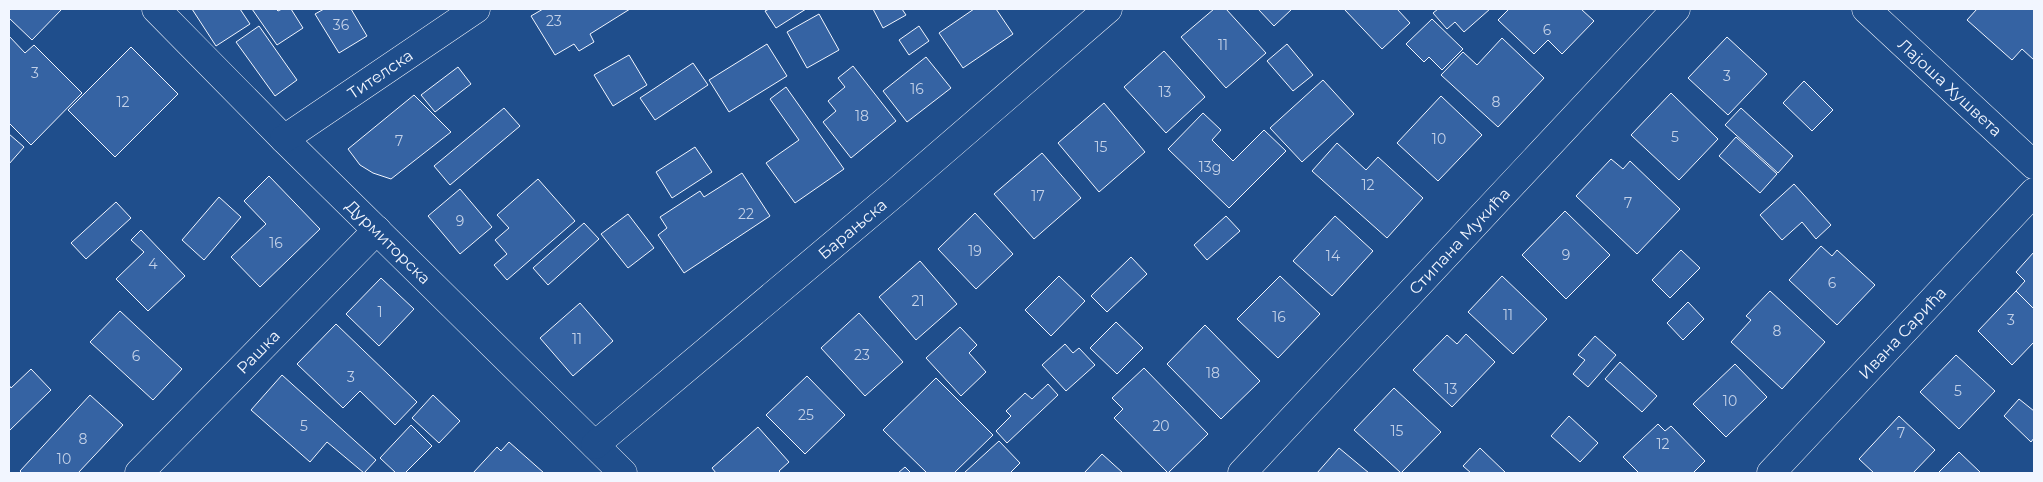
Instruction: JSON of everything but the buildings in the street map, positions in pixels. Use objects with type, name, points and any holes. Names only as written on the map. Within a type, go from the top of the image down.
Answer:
[{"type":"street","name":"Дурмиторска","points":[[156,9],[284,139],[623,473]]},
{"type":"street","name":"Тителска","points":[[284,139],[476,9]]},
{"type":"street","name":"Барањска","points":[[595,444],[896,192],[1108,9]]},
{"type":"street","name":"Стипана Мукића","points":[[1242,473],[1676,9]]},
{"type":"street","name":"Лајоша Хушвета","points":[[1866,9],[2034,165]]},
{"type":"street","name":"Ивана Сарића","points":[[1771,473],[2034,192]]},
{"type":"street","name":"Рашка","points":[[139,473],[377,230]]}]
